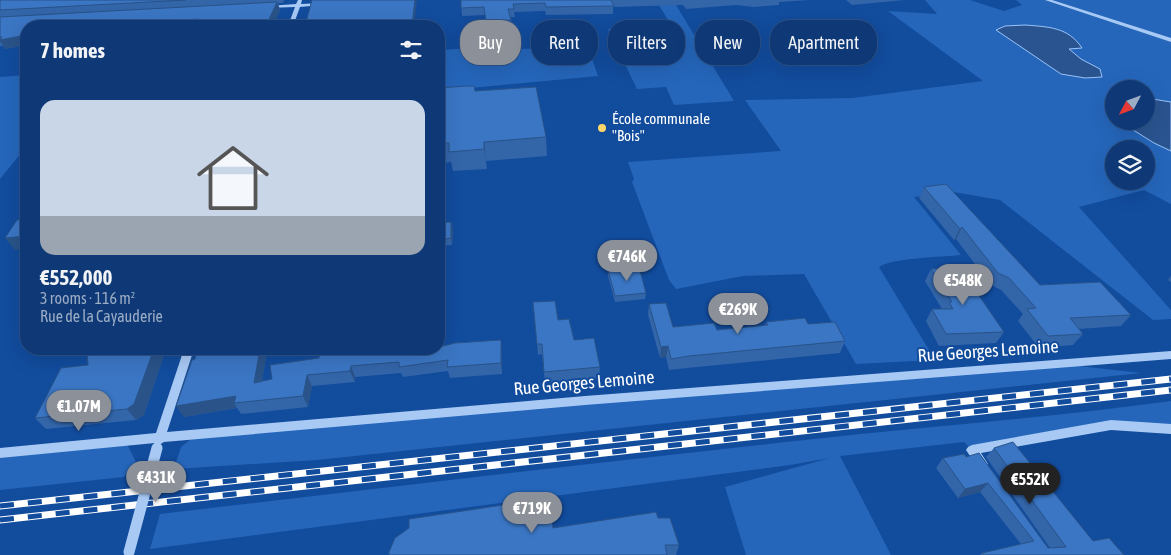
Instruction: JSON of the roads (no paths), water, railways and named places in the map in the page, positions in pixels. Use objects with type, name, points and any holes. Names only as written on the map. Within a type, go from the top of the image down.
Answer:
[{"type":"street","points":[[1047,0],[1171,40]]},
{"type":"street","points":[[294,20],[300,3]]},
{"type":"street","points":[[256,8],[300,3],[329,4]]},
{"type":"street","points":[[128,553],[159,442],[187,355]]},
{"type":"street","name":"Rue Georges Lemoine","points":[[0,453],[159,442],[732,387],[1171,355]]},
{"type":"street","points":[[990,475],[972,450],[1111,425],[1171,429]]},
{"type":"railway","points":[[0,506],[1171,379]]},
{"type":"railway","points":[[0,520],[1171,390]]},
{"type":"place","name":"École communale \"Bois\"","points":[[602,128]]}]
